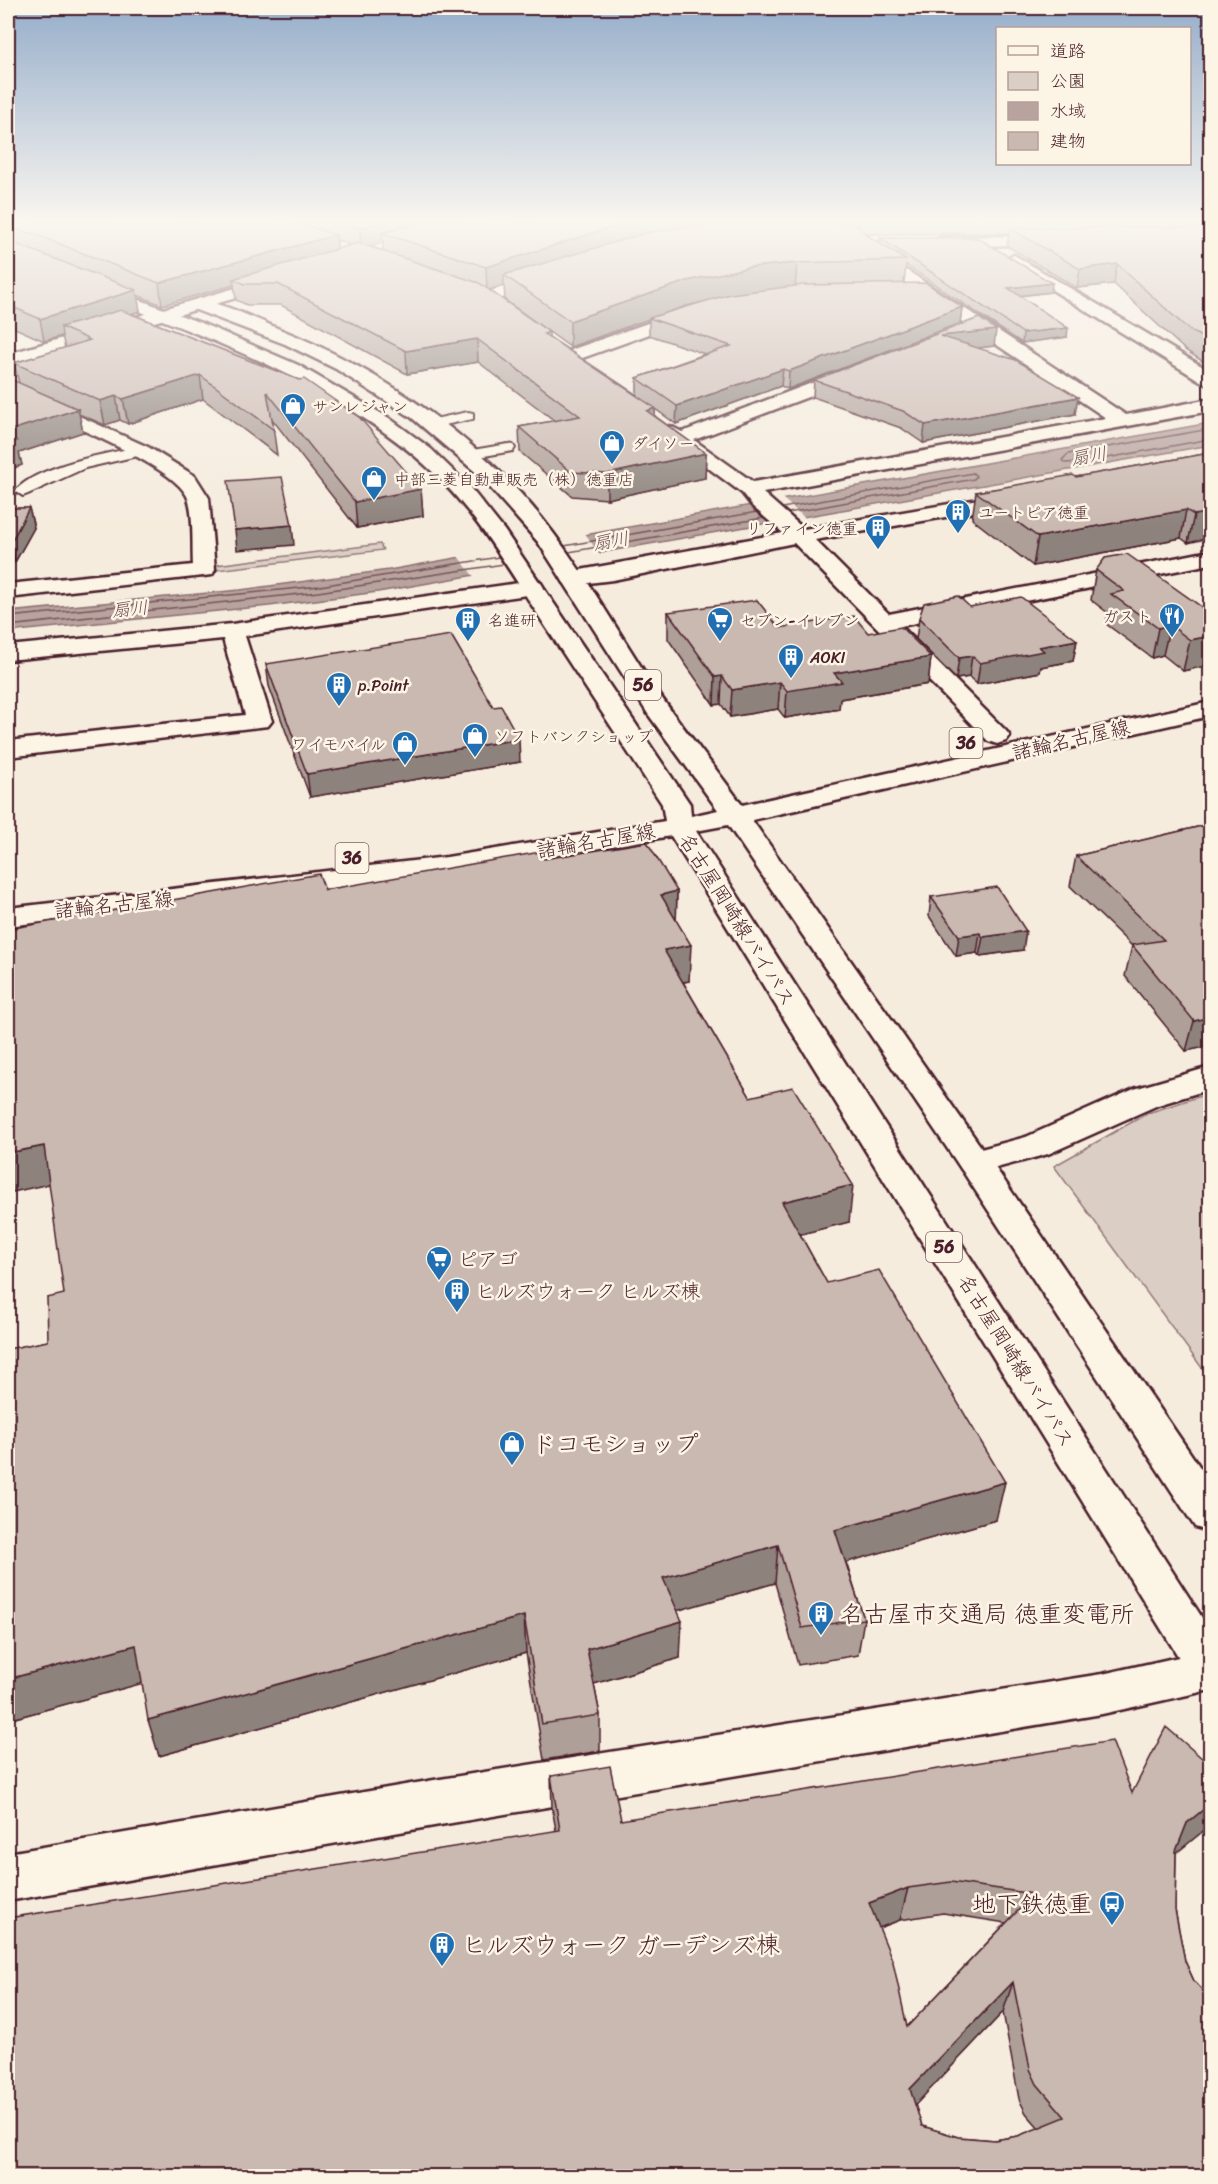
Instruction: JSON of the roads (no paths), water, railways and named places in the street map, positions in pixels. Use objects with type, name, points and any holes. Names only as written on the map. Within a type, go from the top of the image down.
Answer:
[{"type":"street","points":[[8,360],[55,349],[137,323]]},
{"type":"street","name":"名古屋岡崎線バイパス","points":[[186,323],[298,371],[371,415],[415,448],[460,488],[495,531],[677,815],[1210,1669]]},
{"type":"street","name":"56","points":[[245,323],[313,350],[359,374],[408,405],[497,481],[533,524],[571,575],[688,754],[728,804],[974,1162],[1210,1515]]},
{"type":"street","points":[[568,357],[665,323]]},
{"type":"street","points":[[976,323],[1120,420]]},
{"type":"street","points":[[1117,323],[1210,379]]},
{"type":"street","points":[[957,334],[979,325]]},
{"type":"street","points":[[550,344],[585,370]]},
{"type":"street","points":[[680,440],[868,368]]},
{"type":"street","points":[[8,390],[141,451],[188,480],[199,498],[204,570],[8,591]]},
{"type":"street","points":[[755,496],[1120,420],[1210,405]]},
{"type":"street","points":[[654,420],[755,496],[793,530],[997,736]]},
{"type":"street","points":[[571,575],[613,573],[793,530],[1036,495]]},
{"type":"street","points":[[884,622],[1210,557]]},
{"type":"street","points":[[8,653],[232,631],[531,585]]},
{"type":"street","points":[[8,749],[259,721],[232,631]]},
{"type":"street","name":"諸輪名古屋線","points":[[728,804],[997,736],[1210,689]]},
{"type":"street","name":"諸輪名古屋線","points":[[8,917],[449,866],[728,804],[1210,710]]},
{"type":"street","name":"諸輪名古屋線","points":[[8,894],[365,856],[579,823],[677,815]]},
{"type":"street","points":[[974,1162],[1036,1146],[1146,1098],[1210,1078]]},
{"type":"street","points":[[8,1877],[434,1803],[1102,1694],[1210,1669]]},
{"type":"lane","points":[[302,389],[320,384]]},
{"type":"lane","points":[[430,423],[468,416]]},
{"type":"lane","points":[[467,455],[508,448]]},
{"type":"lane","points":[[23,491],[63,470],[109,456],[141,451]]},
{"type":"water","name":"扇川","points":[[1210,423],[1210,445],[378,592],[269,606],[8,632],[8,612],[240,590],[389,570]]},
{"type":"place","name":"サンレジャン","points":[[293,429]]},
{"type":"place","name":"ダイソー","points":[[612,466]]},
{"type":"place","name":"中部三菱自動車販売（株）徳重店","points":[[374,502]]},
{"type":"place","name":"ユートピア徳重","points":[[958,535]]},
{"type":"place","name":"リファイン徳重","points":[[878,551]]},
{"type":"place","name":"ガスト","points":[[1172,639]]},
{"type":"place","name":"名進研","points":[[468,643]]},
{"type":"place","name":"セブン-イレブン","points":[[720,643]]},
{"type":"place","name":"AOKI","points":[[791,680]]},
{"type":"place","name":"p.Point","points":[[339,708]]},
{"type":"place","name":"ソフトバンクショップ","points":[[475,759]]},
{"type":"place","name":"ワイモバイル","points":[[405,767]]},
{"type":"place","name":"ピアゴ","points":[[439,1282]]},
{"type":"place","name":"ヒルズウォーク ヒルズ棟","points":[[457,1314]]},
{"type":"place","name":"ドコモショップ","points":[[512,1467]]},
{"type":"place","name":"名古屋市交通局 徳重変電所","points":[[821,1637]]},
{"type":"place","name":"地下鉄徳重","points":[[1112,1927]]},
{"type":"place","name":"ヒルズウォーク ガーデンズ棟","points":[[442,1968]]}]
